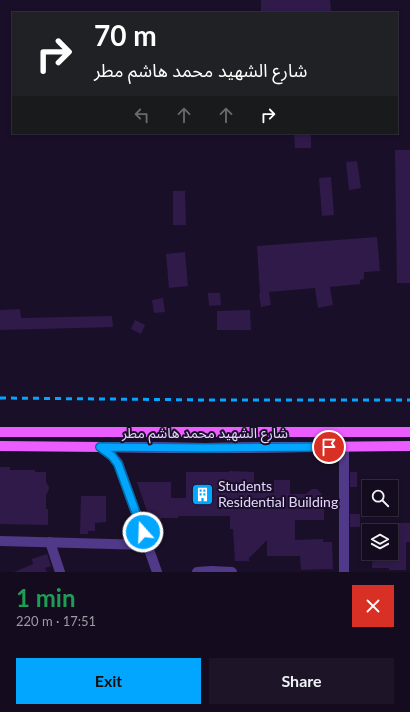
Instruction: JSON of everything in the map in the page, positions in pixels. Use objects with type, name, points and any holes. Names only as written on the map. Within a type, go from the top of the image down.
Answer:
[{"type":"main road","name":"شارع الشهيد محمد هاشم مطر","points":[[0,432],[410,432]]},
{"type":"main road","points":[[205,448],[206,432]]},
{"type":"main road","name":"شارع الشهيد محمد هاشم مطر","points":[[0,446],[205,448],[410,446]]},
{"type":"street","points":[[344,446],[344,572]]},
{"type":"street","points":[[100,447],[112,456],[118,464],[157,572]]},
{"type":"street","points":[[0,540],[148,545]]},
{"type":"street","points":[[50,542],[60,572]]},
{"type":"street","points":[[197,572],[232,572]]},
{"type":"building","points":[[261,0],[330,0],[331,12],[261,12]]},
{"type":"building","points":[[294,134],[311,134],[311,148],[295,148]]},
{"type":"building","points":[[395,150],[410,150],[410,283],[397,283]]},
{"type":"building","points":[[357,161],[361,188],[349,190],[346,162]]},
{"type":"building","points":[[331,177],[334,215],[322,216],[319,178]]},
{"type":"building","points":[[173,191],[185,191],[186,225],[173,225]]},
{"type":"building","points":[[377,237],[380,271],[364,272],[364,279],[360,280],[360,284],[330,287],[333,305],[318,308],[315,288],[269,292],[271,305],[261,307],[257,246]]},
{"type":"building","points":[[185,252],[188,286],[169,288],[166,254]]},
{"type":"building","points":[[208,293],[220,293],[221,305],[209,306]]},
{"type":"building","points":[[163,298],[165,312],[154,313],[152,300]]},
{"type":"building","points":[[20,309],[21,318],[112,316],[113,327],[0,330],[0,310]]},
{"type":"building","points":[[250,310],[251,330],[217,330],[217,311]]},
{"type":"building","points":[[135,320],[145,325],[141,334],[131,329]]},
{"type":"building","points":[[0,467],[10,467],[10,470],[35,470],[35,472],[46,472],[46,482],[49,487],[46,495],[48,525],[0,524]]},
{"type":"building","points":[[186,472],[254,472],[254,493],[274,493],[274,480],[290,480],[290,494],[306,494],[312,489],[317,489],[324,497],[324,520],[295,520],[295,540],[323,539],[323,542],[332,542],[333,569],[301,570],[300,556],[267,556],[267,540],[249,558],[249,561],[235,561],[233,529],[230,529],[230,516],[178,516],[178,518],[161,518],[161,520],[150,520],[137,482],[171,482],[171,498],[186,498]]},
{"type":"building","points":[[350,472],[357,472],[357,487],[350,487]]},
{"type":"building","points":[[81,496],[106,496],[106,522],[95,523],[95,531],[88,531],[88,534],[80,534]]},
{"type":"building","points":[[350,514],[360,514],[360,527],[350,527]]},
{"type":"building","points":[[410,523],[410,542],[406,542],[406,570],[372,568],[373,560],[398,560],[398,524],[382,524]]},
{"type":"building","points":[[47,554],[51,566],[45,568],[47,572],[14,572],[33,564],[32,559]]},
{"type":"railway","points":[[0,398],[410,400]]},
{"type":"place","name":"Students Residential Building","points":[[202,494]]},
{"type":"route","points":[[143,532],[120,467],[116,460],[100,447],[329,447]]}]
